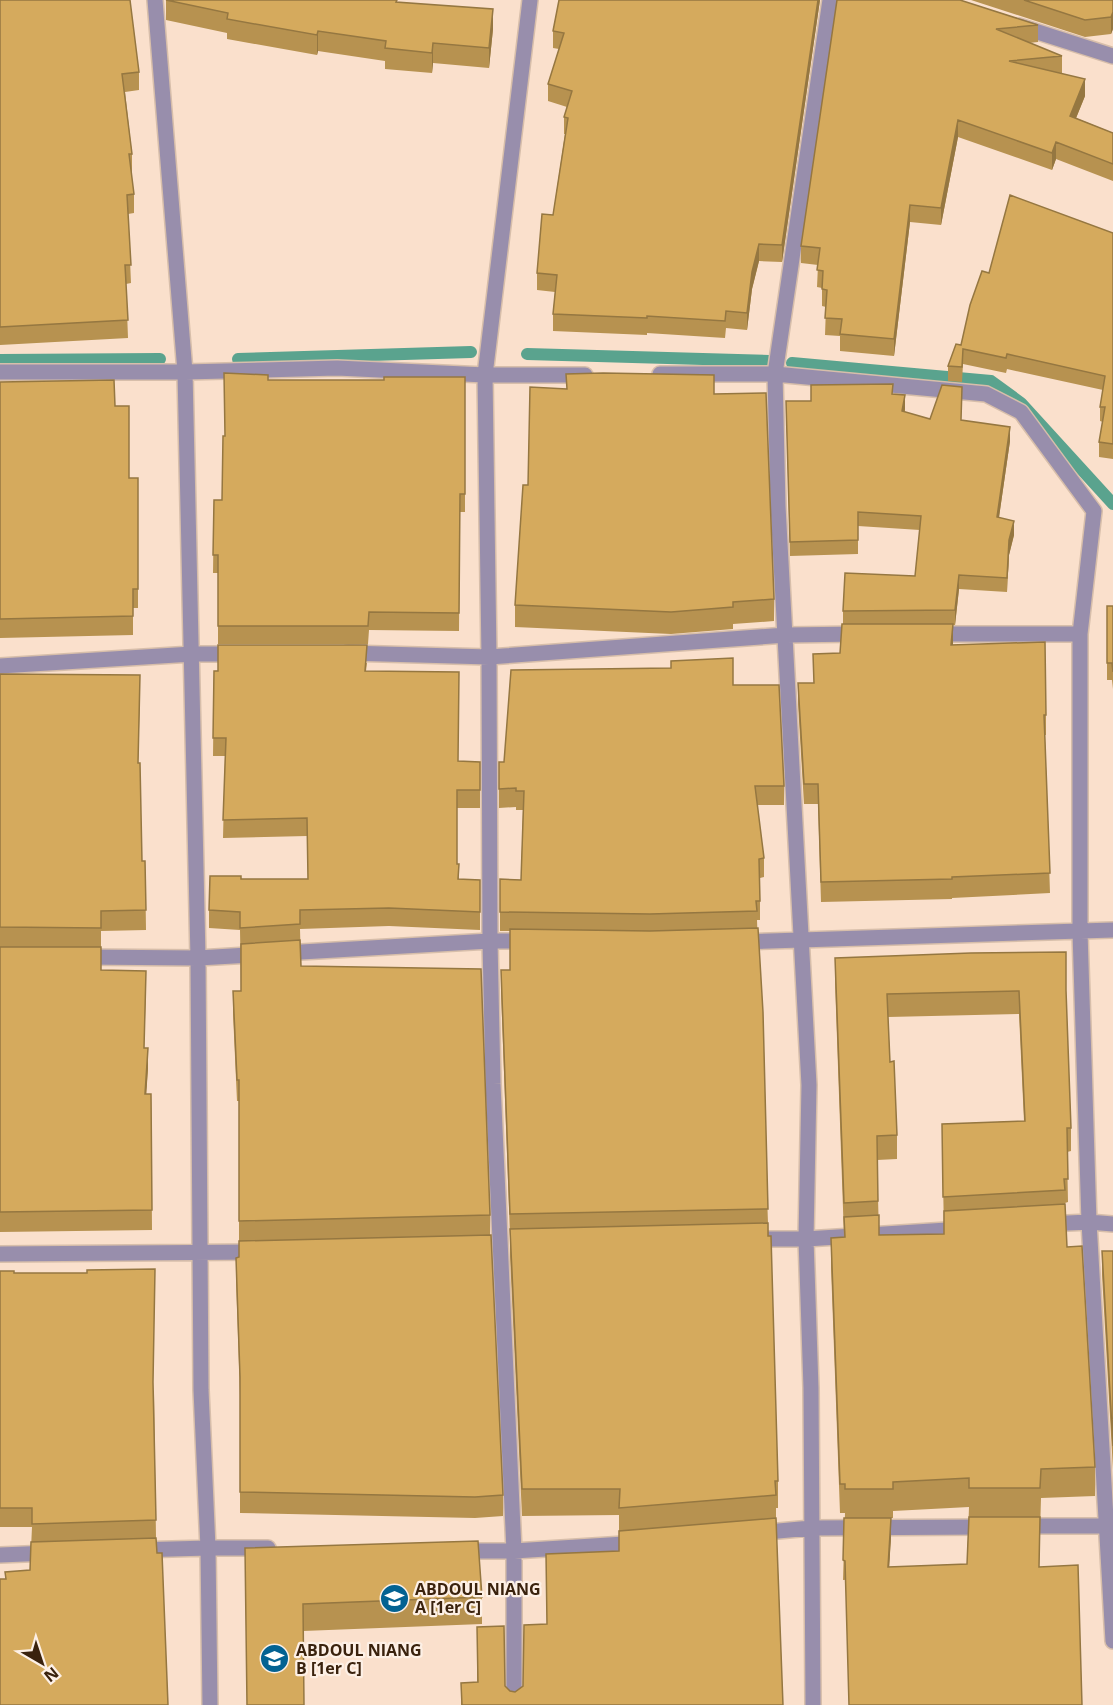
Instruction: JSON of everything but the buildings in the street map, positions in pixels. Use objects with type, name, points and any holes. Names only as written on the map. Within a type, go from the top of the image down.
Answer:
[{"type":"street","points":[[155,0],[185,372],[198,958],[201,1390],[208,1548],[210,1705]]},
{"type":"street","points":[[514,1705],[514,1551],[493,1084],[484,375],[530,0]]},
{"type":"street","points":[[813,1705],[811,1388],[806,1239],[809,1085],[778,506],[775,374],[830,0]]},
{"type":"street","points":[[1002,20],[1113,56]]},
{"type":"street","points":[[0,372],[185,372],[337,368],[484,375],[601,375]]},
{"type":"street","points":[[647,375],[775,374],[986,394],[1021,412],[1094,511],[1080,634],[1080,932],[1089,1222],[1110,1526],[1113,1641]]},
{"type":"street","points":[[336,653],[489,657],[786,634],[880,634]]},
{"type":"street","points":[[915,634],[1080,634]]},
{"type":"street","points":[[0,666],[192,654],[252,654]]},
{"type":"street","points":[[719,942],[1113,930]]},
{"type":"street","points":[[70,957],[198,958],[490,941],[547,942]]},
{"type":"street","points":[[1034,1225],[1089,1222],[1113,1224]]},
{"type":"street","points":[[738,1240],[806,1239],[978,1228]]},
{"type":"street","points":[[0,1254],[270,1251]]},
{"type":"street","points":[[741,1534],[811,1528],[1110,1526]]},
{"type":"street","points":[[447,1551],[514,1551],[660,1542]]},
{"type":"street","points":[[115,1551],[208,1548],[288,1549]]},
{"type":"street","points":[[0,1555],[69,1552]]},
{"type":"waterway","points":[[238,359],[471,352]]},
{"type":"waterway","points":[[527,354],[769,361]]},
{"type":"waterway","points":[[0,360],[160,359]]},
{"type":"waterway","points":[[792,363],[991,381],[1021,403],[1113,504]]},
{"type":"place","name":"ABDOUL NIANG A [1er C]","points":[[394,1598]]},
{"type":"place","name":"ABDOUL NIANG B [1er C]","points":[[275,1659]]}]
